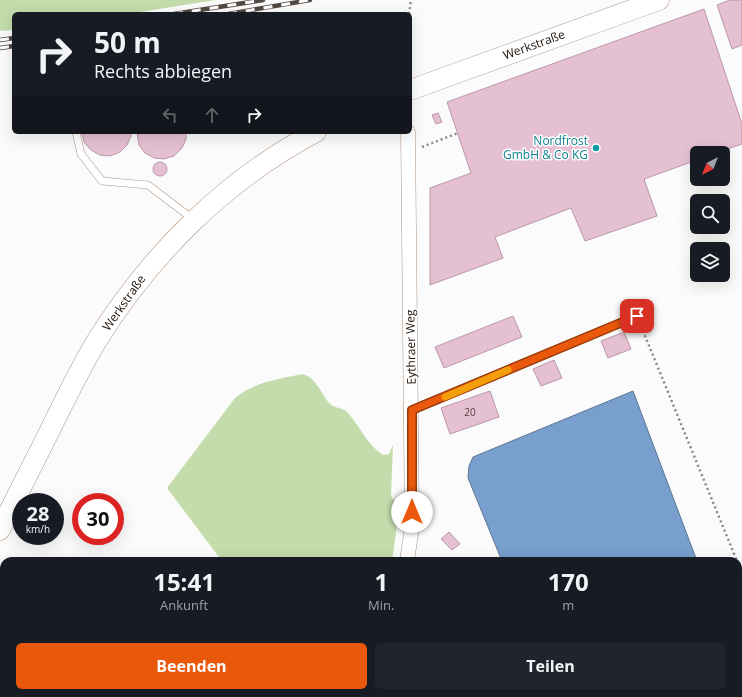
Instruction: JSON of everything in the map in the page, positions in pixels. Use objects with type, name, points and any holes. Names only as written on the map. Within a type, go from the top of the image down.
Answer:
[{"type":"main road","name":"Werkstraße","points":[[412,89],[659,0]]},
{"type":"main road","name":"Werkstraße","points":[[0,530],[96,343],[120,306],[146,272],[194,220],[228,189],[258,167],[313,134]]},
{"type":"street","name":"Eythraer Weg","points":[[408,134],[412,526],[408,557]]},
{"type":"lane","points":[[76,134],[81,154],[102,181],[148,185],[194,220]]},
{"type":"lane","points":[[412,410],[637,316]]},
{"type":"path","points":[[409,12],[411,0]]},
{"type":"path","points":[[418,148],[458,133]]},
{"type":"path","points":[[637,316],[735,557]]},
{"type":"green space","points":[[0,0],[216,0],[140,12],[12,12],[12,30],[0,31]]},
{"type":"green space","points":[[303,374],[308,376],[315,382],[329,403],[348,413],[377,451],[383,455],[389,454],[393,445],[391,496],[398,506],[398,518],[393,557],[219,557],[167,488],[235,398],[251,388],[276,380]]},
{"type":"water","points":[[633,391],[695,557],[500,557],[468,478],[469,466],[473,457]]},
{"type":"building","points":[[730,0],[742,0],[742,45],[732,49],[717,5]]},
{"type":"building","name":"Nordfrost GmbH & Co KG","points":[[704,9],[742,124],[742,144],[730,148],[730,146],[690,146],[690,163],[644,179],[657,216],[585,241],[571,208],[495,237],[503,258],[430,285],[430,188],[471,173],[447,102]]},
{"type":"building","points":[[438,113],[442,122],[436,124],[432,115]]},
{"type":"building","points":[[82,134],[131,134],[127,145],[120,152],[110,156],[100,155],[91,150],[84,142]]},
{"type":"building","points":[[137,134],[186,134],[186,139],[182,148],[174,156],[164,159],[154,158],[145,153],[139,145]]},
{"type":"building","points":[[160,162],[165,164],[167,169],[165,174],[160,176],[155,174],[153,169],[155,164]]},
{"type":"building","points":[[513,316],[522,337],[444,368],[435,347]]},
{"type":"building","points":[[624,332],[631,349],[608,358],[601,341]]},
{"type":"building","points":[[554,360],[562,378],[541,386],[533,369]]},
{"type":"building","points":[[490,391],[499,417],[450,434],[441,408]]},
{"type":"building","points":[[449,532],[460,544],[452,550],[441,539]]},
{"type":"railway","points":[[187,12],[263,0]]},
{"type":"railway","points":[[240,12],[310,0]]},
{"type":"railway","points":[[0,40],[12,38]]},
{"type":"railway","points":[[0,48],[12,46]]},
{"type":"slow traffic","points":[[445,397],[508,370]]},
{"type":"place","name":"Nordfrost GmbH & Co KG","points":[[596,148]]},
{"type":"route","points":[[412,512],[412,410],[637,316]]}]
